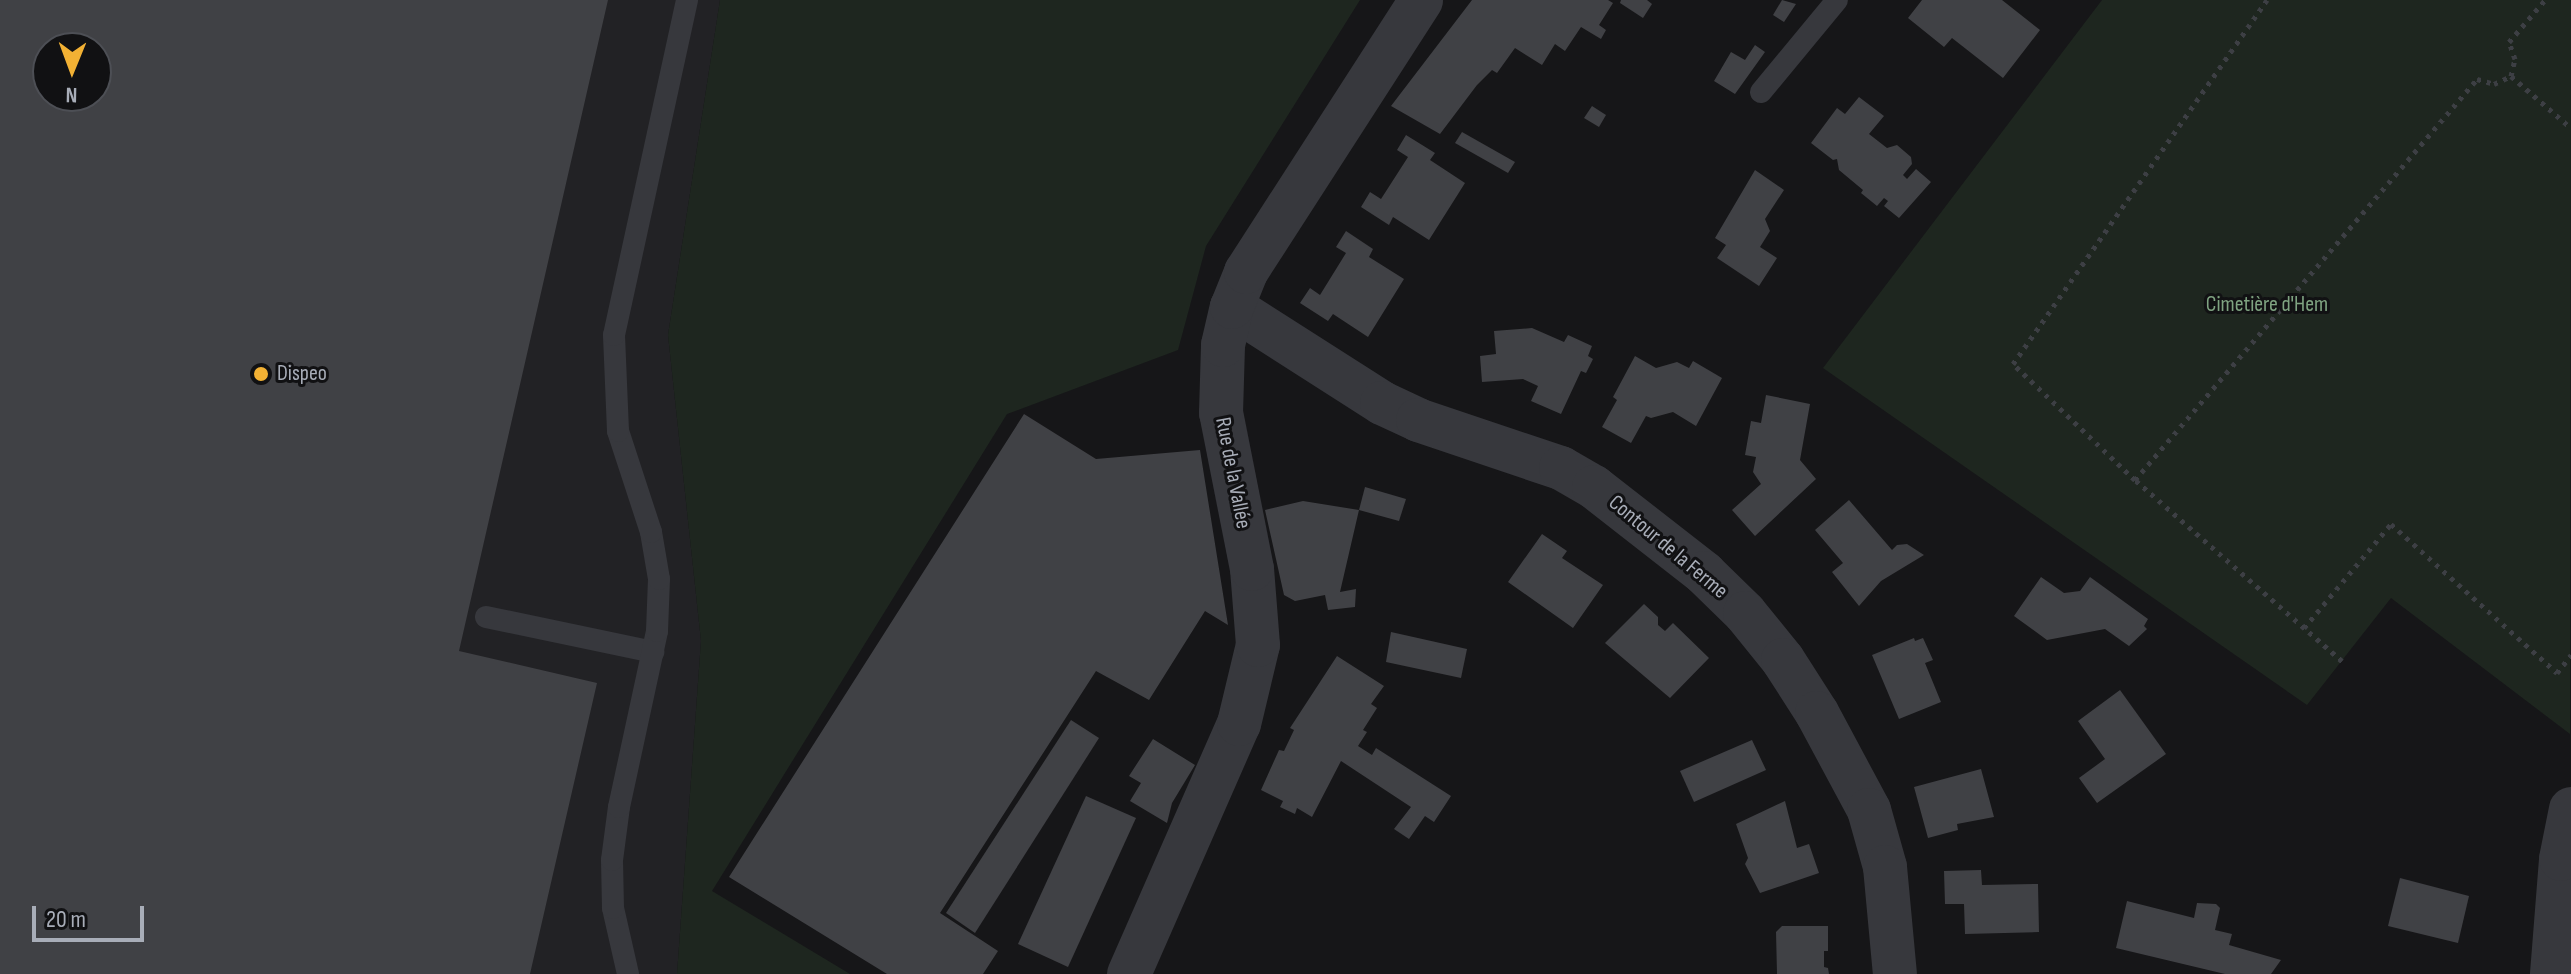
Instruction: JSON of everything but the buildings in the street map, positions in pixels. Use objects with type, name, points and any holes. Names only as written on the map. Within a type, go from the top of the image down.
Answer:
[{"type":"street","name":"Rue de la Vallée","points":[[1129,974],[1239,724],[1258,645],[1252,569],[1221,413],[1223,345],[1232,307],[1246,272],[1421,0]]},
{"type":"street","name":"Contour de la Ferme","points":[[1232,307],[1382,403],[1418,420],[1561,468],[1594,487],[1704,573],[1745,613],[1783,660],[1817,713],[1869,810],[1885,867],[1895,974]]},
{"type":"street","points":[[2552,974],[2561,859],[2571,809]]},
{"type":"lane","points":[[628,974],[613,908],[612,860],[619,807],[653,652],[659,579],[651,532],[618,431],[614,335],[687,0]]},
{"type":"lane","points":[[1761,92],[1837,0]]},
{"type":"lane","points":[[486,617],[653,652]]},
{"type":"path","points":[[2267,0],[2013,364],[2135,480],[2342,661]]},
{"type":"path","points":[[2511,76],[2515,59],[2509,42],[2545,0]]},
{"type":"path","points":[[2135,480],[2477,79],[2494,84],[2511,76]]},
{"type":"path","points":[[2511,76],[2571,128]]},
{"type":"path","points":[[2304,628],[2391,524],[2557,673],[2571,655]]},
{"type":"shaded area","name":"Dispeo","points":[[0,0],[720,0],[668,335],[701,641],[677,974],[0,974]]},
{"type":"green space","points":[[720,0],[1360,0],[1206,246],[1178,350],[1007,414],[712,891],[850,974],[677,974],[701,641],[668,335]]},
{"type":"green space","name":"Cimetière d'Hem","points":[[2102,0],[2571,0],[2570,734],[2391,598],[2307,705],[1823,368]]},
{"type":"place","name":"Dispeo","points":[[261,374]]}]
